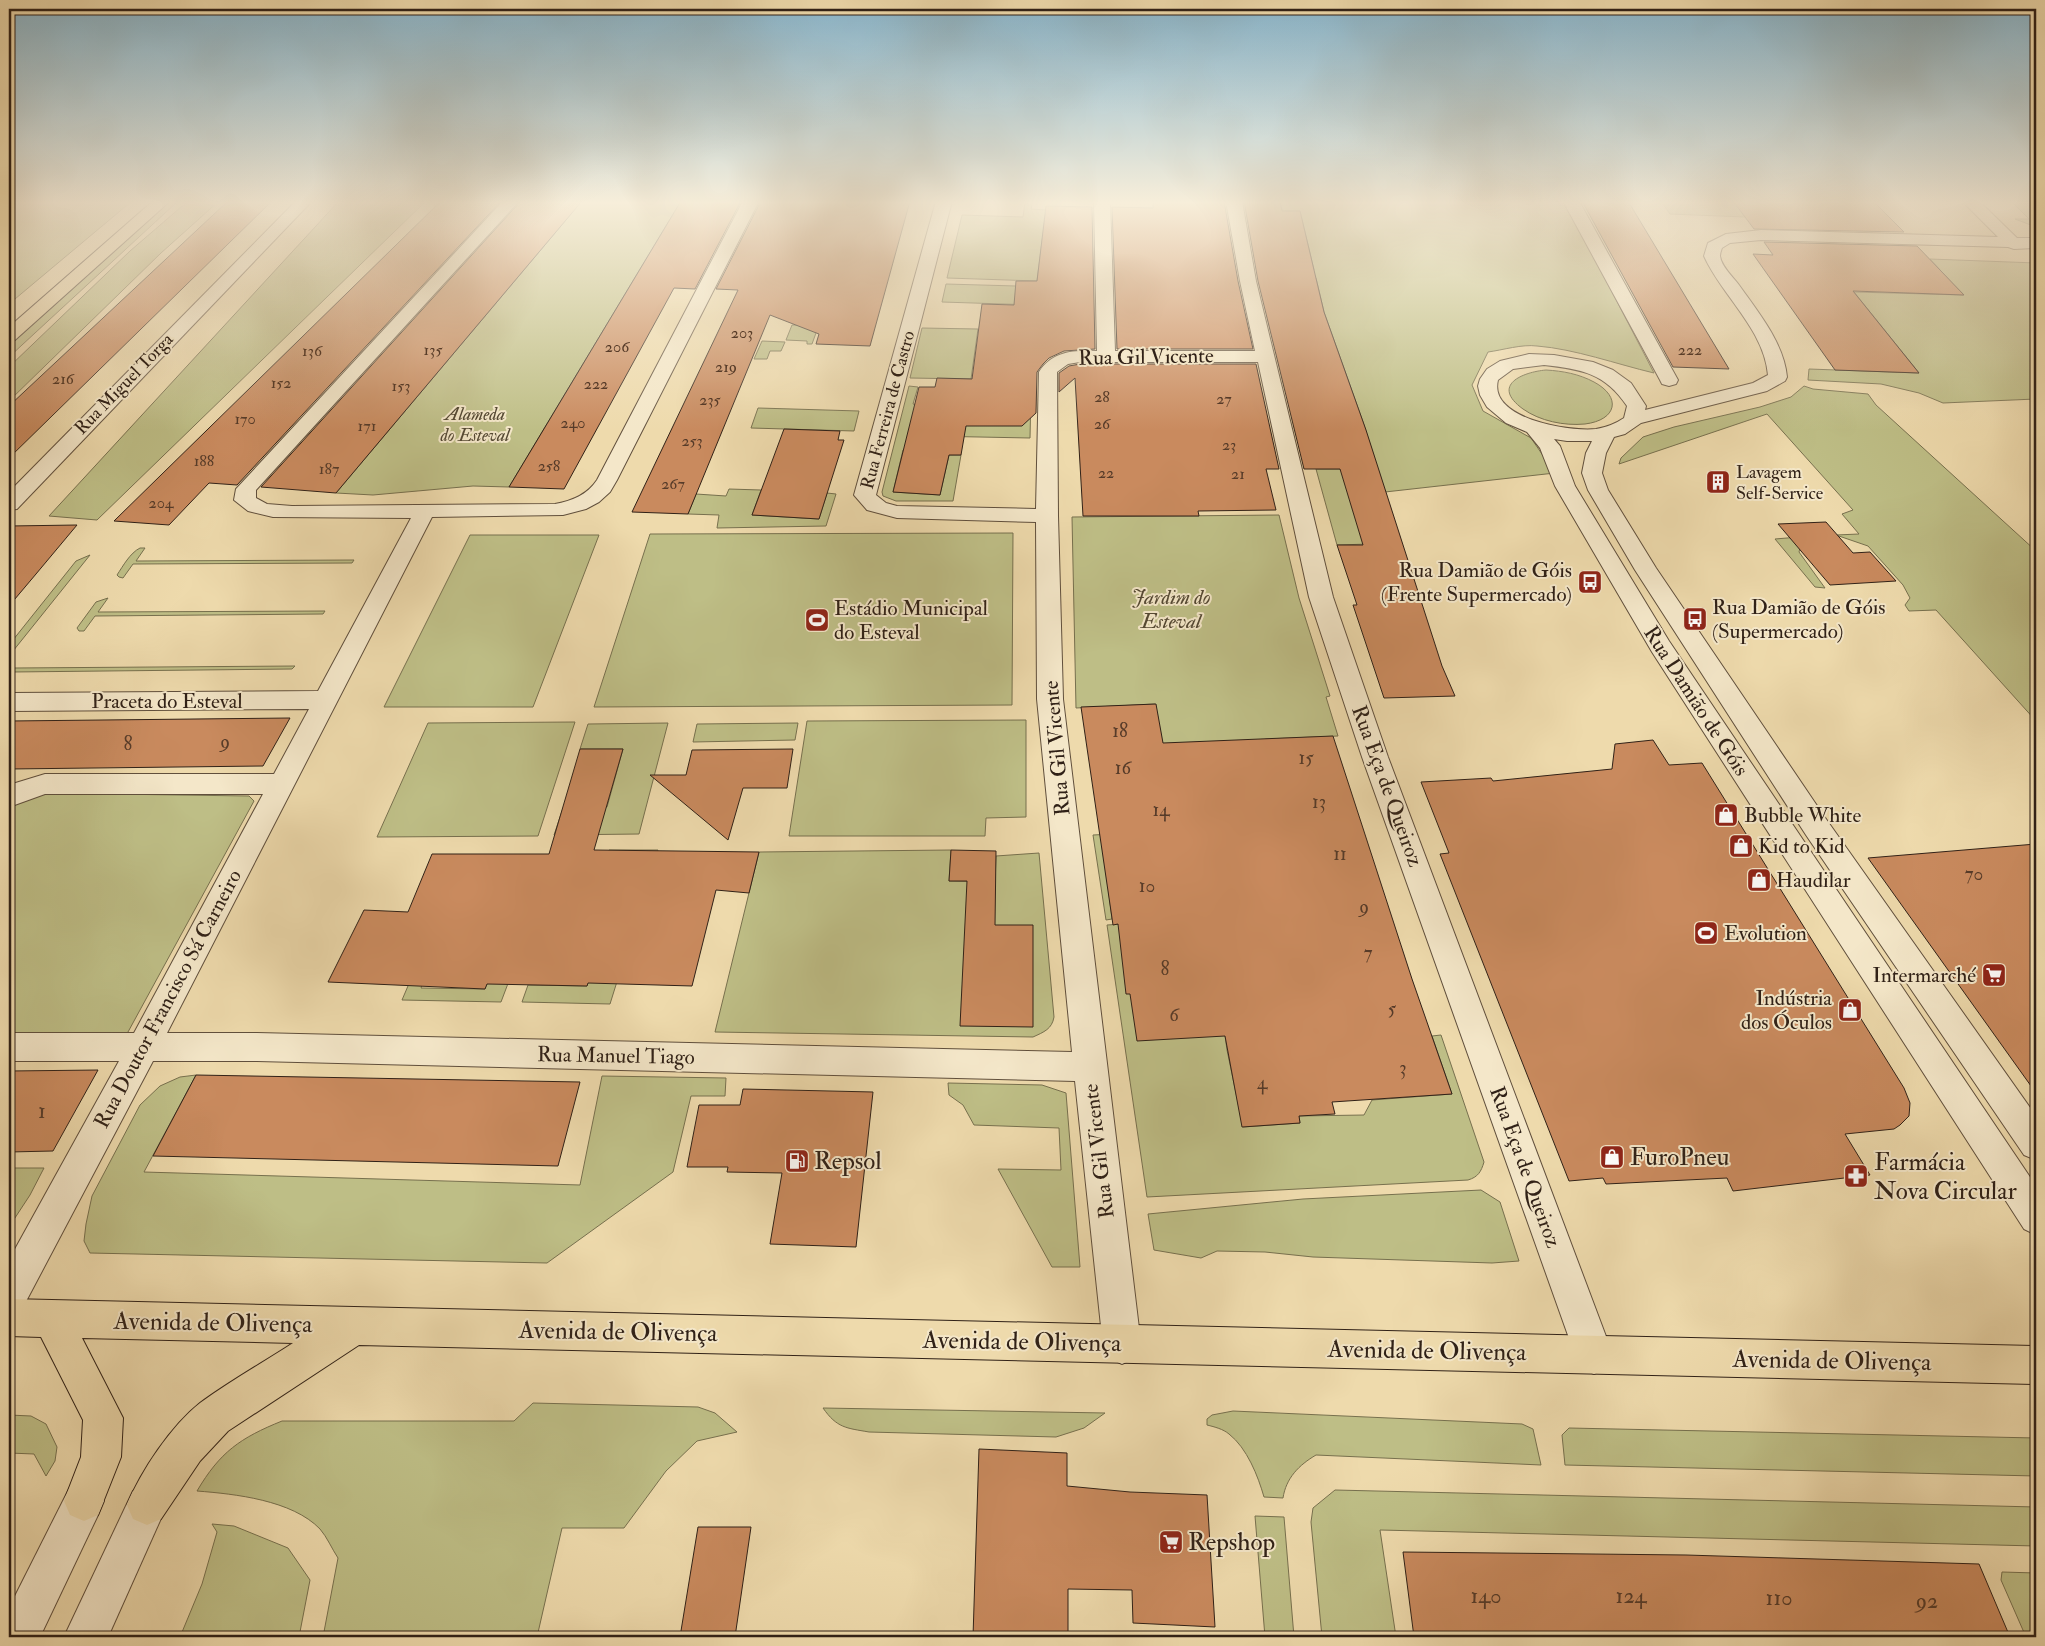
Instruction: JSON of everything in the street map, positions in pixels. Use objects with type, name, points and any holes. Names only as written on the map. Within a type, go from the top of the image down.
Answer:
[{"type":"main road","points":[[9,336],[75,278]]},
{"type":"main road","name":"Avenida de Olivença","points":[[9,1318],[2036,1365]]},
{"type":"main road","points":[[52,1319],[103,1418],[101,1456],[84,1502]]},
{"type":"main road","points":[[147,1505],[176,1458],[194,1434],[214,1417],[354,1326]]},
{"type":"street","name":"Rua Miguel Torga","points":[[9,504],[229,278]]},
{"type":"street","points":[[440,278],[246,488],[245,500],[252,506],[268,511],[555,510],[575,507],[590,501],[602,491],[712,278]]},
{"type":"street","name":"Rua Ferreira de Castro","points":[[923,278],[865,495],[868,502],[885,510],[897,512],[1047,516]]},
{"type":"street","points":[[1104,278],[1106,355]]},
{"type":"street","name":"Rua Eça de Queiroz","points":[[1247,278],[1321,597],[1376,757],[1594,1355]]},
{"type":"street","points":[[1607,278],[1655,382]]},
{"type":"street","points":[[1634,419],[1637,409],[1633,397],[1624,386],[1609,376],[1589,367],[1566,361],[1522,360],[1505,365],[1493,373],[1487,384],[1489,396],[1498,408],[1514,420],[1535,429],[1567,436],[1583,437],[1605,435],[1623,429],[1634,419],[1760,387],[1778,377],[1772,350],[1725,278]]},
{"type":"street","name":"Rua Gil Vicente","points":[[1122,1344],[1050,699],[1047,516],[1048,372],[1053,364],[1064,358],[1106,355],[1266,357]]},
{"type":"street","points":[[1609,376],[1737,392]]},
{"type":"street","name":"Rua Damião de Góis","points":[[1535,429],[1550,446],[1565,486],[1660,646],[2036,1217]]},
{"type":"street","name":"Rua Damião de Góis","points":[[1605,435],[1596,453],[1592,473],[1598,490],[1646,570],[1816,827],[2036,1144]]},
{"type":"street","name":"Rua Doutor Francisco Sá Carneiro","points":[[9,1296],[74,1178],[425,511]]},
{"type":"street","name":"Praceta do Esteval","points":[[9,702],[326,700]]},
{"type":"street","points":[[9,797],[15,792],[45,784],[282,784]]},
{"type":"street","name":"Rua Manuel Tiago","points":[[9,1047],[257,1047],[1090,1067]]},
{"type":"street","points":[[17,1637],[84,1502]]},
{"type":"street","points":[[86,1637],[147,1505]]},
{"type":"green space","points":[[9,278],[40,278],[9,304]]},
{"type":"green space","points":[[78,278],[95,278],[9,357],[9,343]]},
{"type":"green space","points":[[102,278],[136,278],[9,401],[9,367]]},
{"type":"green space","points":[[268,278],[347,278],[97,520],[49,516]]},
{"type":"green space","name":"Alameda do Esteval","points":[[517,278],[635,278],[509,487],[473,486],[373,495],[336,493]]},
{"type":"green space","points":[[947,278],[1037,278],[1037,281]]},
{"type":"green space","points":[[1298,278],[1605,278],[1654,373],[1581,353],[1537,346],[1488,352],[1472,385],[1483,411],[1531,438],[1555,473],[1385,492],[1363,422],[1324,312],[1316,278]]},
{"type":"green space","points":[[1947,278],[2036,278],[2036,399],[1943,403],[1919,393],[1881,384],[1808,380],[1809,369],[1919,373],[1854,292],[1963,295]]},
{"type":"green space","points":[[946,284],[1016,286],[1035,305],[942,302]]},
{"type":"green space","points":[[825,308],[812,344],[807,344],[807,341],[786,340],[792,325],[808,325]]},
{"type":"green space","points":[[922,328],[978,329],[971,379],[910,378]]},
{"type":"green space","points":[[762,341],[785,342],[781,351],[770,351],[767,359],[754,359]]},
{"type":"green space","points":[[1546,370],[1577,375],[1603,388],[1609,394],[1612,401],[1609,413],[1596,422],[1569,424],[1545,420],[1523,409],[1514,401],[1509,393],[1510,387],[1520,377]]},
{"type":"green space","points":[[909,386],[918,387],[913,404],[917,405],[1031,392],[1030,438],[928,436],[925,451],[903,450],[893,492],[940,495],[949,455],[961,455],[953,501],[896,501],[883,496],[882,492]]},
{"type":"green space","points":[[1804,386],[1813,389],[1868,394],[1876,405],[2036,551],[2036,721],[1936,610],[1909,611],[1905,605],[1910,598],[1903,585],[1868,546],[1836,535],[1859,534],[1842,514],[1853,510],[1767,414],[1619,464],[1621,458],[1643,437],[1674,427],[1760,407],[1791,397]]},
{"type":"green space","points":[[758,408],[859,411],[854,431],[751,428]]},
{"type":"green space","points":[[1316,469],[1340,469],[1402,543],[1337,545]]},
{"type":"green space","points":[[729,489],[761,490],[752,515],[819,519],[827,493],[836,494],[826,526],[717,528],[719,515],[688,514],[696,494],[726,496]]},
{"type":"green space","name":"Jardim do Esteval","points":[[1279,515],[1299,598],[1330,696],[1326,697],[1338,736],[1266,739],[1161,788],[1158,718],[1155,704],[1076,708],[1072,517]]},
{"type":"green space","name":"Estádio Municipal do Esteval","points":[[1013,533],[1012,705],[594,707],[650,534]]},
{"type":"green space","points":[[470,535],[599,535],[533,707],[384,707]]},
{"type":"green space","points":[[1811,536],[1800,548],[1799,552],[1825,588],[1815,587],[1775,539]]},
{"type":"green space","points":[[140,548],[145,548],[136,561],[354,560],[352,563],[133,564],[123,578],[119,577],[117,575],[127,560]]},
{"type":"green space","points":[[90,555],[9,656],[9,645],[76,561]]},
{"type":"green space","points":[[108,598],[98,612],[325,611],[323,614],[95,616],[84,631],[79,631],[77,628],[96,602]]},
{"type":"green space","points":[[295,666],[292,669],[12,672],[14,668]]},
{"type":"green space","points":[[1026,720],[1026,817],[986,818],[985,836],[789,836],[807,721]]},
{"type":"green space","points":[[575,722],[538,836],[377,837],[428,723]]},
{"type":"green space","points":[[668,723],[639,834],[554,835],[563,808],[607,807],[623,749],[580,749],[588,724]]},
{"type":"green space","points":[[798,723],[795,740],[693,742],[697,724]]},
{"type":"green space","points":[[41,793],[249,796],[254,801],[128,1032],[123,1036],[9,1038],[9,807],[22,799]]},
{"type":"green space","points":[[1197,830],[1227,1050],[1243,1127],[1300,1123],[1299,1116],[1364,1115],[1372,1100],[1452,1094],[1432,1036],[1441,1035],[1484,1162],[1477,1176],[1468,1180],[1147,1197],[1107,925],[1191,920],[1104,853],[1112,919],[1106,920],[1093,835]]},
{"type":"green space","points":[[609,850],[658,850],[610,1004],[522,1002],[528,985],[587,986],[612,906],[460,893],[421,988],[485,989],[497,957],[518,957],[501,1002],[402,1000],[451,885],[602,872]]},
{"type":"green space","points":[[951,850],[949,881],[995,882],[996,856],[1039,853],[1054,1017],[1047,1030],[1033,1037],[715,1032],[759,852]]},
{"type":"green space","points":[[196,1075],[144,1172],[580,1185],[602,1076],[726,1078],[725,1096],[691,1096],[673,1172],[547,1263],[90,1253],[84,1241],[92,1196],[140,1105],[160,1086],[180,1077]]},
{"type":"green space","points":[[948,1083],[1042,1085],[1066,1093],[1080,1267],[1052,1267],[998,1169],[1061,1170],[1059,1128],[974,1125],[963,1105],[949,1095]]},
{"type":"green space","points":[[9,1168],[44,1168],[30,1195],[9,1227]]},
{"type":"green space","points":[[1481,1190],[1500,1202],[1519,1261],[1492,1263],[1313,1257],[1265,1252],[1217,1251],[1201,1258],[1154,1250],[1148,1214],[1303,1199]]},
{"type":"green space","points":[[533,1403],[698,1407],[715,1413],[737,1432],[697,1441],[666,1471],[624,1528],[562,1528],[537,1637],[323,1637],[338,1558],[320,1529],[308,1519],[279,1505],[228,1494],[197,1491],[214,1466],[232,1448],[254,1434],[282,1421],[514,1421]]},
{"type":"green space","points":[[823,1408],[1105,1413],[1084,1428],[1056,1437],[869,1432],[843,1426],[833,1420]]},
{"type":"green space","points":[[1233,1411],[1522,1424],[1533,1429],[1541,1465],[1316,1455],[1304,1463],[1290,1478],[1283,1498],[1264,1497],[1259,1480],[1241,1447],[1227,1432],[1207,1425],[1207,1419],[1212,1415]]},
{"type":"green space","points":[[9,1415],[31,1416],[46,1424],[57,1447],[55,1461],[46,1476],[34,1454],[9,1453]]},
{"type":"green space","points":[[1569,1428],[2036,1438],[2036,1476],[1565,1465],[1562,1435]]},
{"type":"green space","points":[[1335,1490],[2036,1507],[2036,1546],[1380,1530],[1396,1637],[1322,1637],[1311,1522],[1313,1508]]},
{"type":"green space","points":[[1255,1516],[1284,1517],[1294,1637],[1265,1637]]},
{"type":"green space","points":[[212,1524],[234,1526],[288,1548],[310,1580],[299,1637],[180,1637],[202,1584],[217,1532]]},
{"type":"green space","points":[[2002,1572],[2036,1573],[2036,1637],[2026,1637],[2001,1580]]},
{"type":"building","points":[[146,278],[193,278],[9,458],[9,406]]},
{"type":"building","points":[[363,278],[430,278],[237,485],[209,483],[169,525],[114,521]]},
{"type":"building","points":[[451,278],[517,278],[336,493],[261,487]]},
{"type":"building","points":[[635,278],[701,278],[695,289],[674,288],[564,489],[509,487]]},
{"type":"building","points":[[722,278],[889,278],[870,346],[816,344],[819,334],[770,315],[688,514],[632,512],[738,290],[716,289]]},
{"type":"building","points":[[1037,278],[1093,278],[1095,349],[1064,351],[1049,358],[1043,364],[1037,372],[1036,413],[1022,426],[966,426],[961,455],[949,455],[940,495],[893,492],[919,387],[935,387],[937,378],[972,379],[982,304],[1014,305],[1016,281],[1037,281]]},
{"type":"building","points":[[1114,278],[1237,278],[1253,349],[1117,349]]},
{"type":"building","points":[[1257,278],[1316,278],[1324,312],[1366,430],[1442,666],[1455,696],[1384,698],[1353,605],[1357,605],[1337,545],[1363,545],[1340,469],[1304,469]]},
{"type":"building","points":[[1624,278],[1674,278],[1729,369],[1673,367]]},
{"type":"building","points":[[1770,278],[1948,278],[1964,295],[1853,291],[1919,373],[1835,370]]},
{"type":"building","points":[[1080,364],[1256,364],[1279,469],[1266,469],[1276,510],[1198,511],[1199,516],[1083,516],[1075,378],[1059,392],[1059,373],[1069,366]]},
{"type":"building","points":[[784,429],[840,431],[838,440],[844,440],[819,519],[752,515]]},
{"type":"building","points":[[1826,522],[1853,553],[1870,552],[1896,581],[1830,585],[1778,524]]},
{"type":"building","points":[[77,525],[36,574],[9,606],[9,526]]},
{"type":"building","points":[[1156,704],[1163,743],[1333,736],[1412,979],[1452,1094],[1332,1102],[1335,1114],[1299,1116],[1300,1123],[1242,1127],[1225,1036],[1137,1041],[1130,994],[1126,994],[1118,924],[1113,925],[1081,707]]},
{"type":"building","points":[[290,718],[263,766],[9,769],[9,721]]},
{"type":"building","name":"Evolution","points":[[1653,740],[1669,765],[1702,763],[1904,1088],[1910,1103],[1909,1116],[1900,1125],[1894,1129],[1845,1134],[1870,1175],[1733,1191],[1727,1178],[1606,1184],[1603,1178],[1569,1181],[1440,854],[1449,853],[1421,782],[1491,778],[1493,781],[1612,769],[1615,744]]},
{"type":"building","points":[[580,749],[623,749],[594,850],[759,852],[749,893],[716,890],[692,986],[588,983],[587,986],[487,984],[485,989],[328,982],[364,910],[408,912],[432,854],[549,854]]},
{"type":"building","points":[[793,749],[787,788],[743,788],[728,840],[650,775],[686,775],[692,750]]},
{"type":"building","name":"Intermarché","points":[[2036,844],[2036,1093],[1868,858]]},
{"type":"building","points":[[951,850],[996,851],[995,925],[1033,925],[1033,1027],[960,1026],[967,881],[949,881]]},
{"type":"building","points":[[98,1070],[53,1151],[9,1152],[9,1071]]},
{"type":"building","points":[[196,1075],[580,1082],[558,1166],[153,1156]]},
{"type":"building","points":[[743,1089],[873,1092],[856,1247],[770,1244],[782,1173],[727,1172],[728,1167],[687,1167],[699,1105],[740,1105]]},
{"type":"building","points":[[979,1449],[1067,1453],[1067,1486],[1130,1492],[1207,1495],[1215,1627],[1133,1623],[1132,1590],[1068,1589],[1068,1637],[973,1637]]},
{"type":"building","points":[[698,1527],[751,1527],[735,1637],[680,1637]]},
{"type":"building","points":[[1403,1552],[1686,1555],[1979,1564],[2010,1637],[1414,1637]]},
{"type":"place","name":"Lavagem Self-Service","points":[[1718,482]]},
{"type":"place","name":"Rua Damião de Góis (Frente Supermercado)","points":[[1590,582]]},
{"type":"place","name":"Rua Damião de Góis (Supermercado)","points":[[1695,619]]},
{"type":"place","name":"Estádio Municipal do Esteval","points":[[817,620]]},
{"type":"place","name":"Bubble White","points":[[1726,815]]},
{"type":"place","name":"Kid to Kid","points":[[1741,846]]},
{"type":"place","name":"Haudilar","points":[[1759,880]]},
{"type":"place","name":"Evolution","points":[[1706,933]]},
{"type":"place","name":"Intermarché","points":[[1994,975]]},
{"type":"place","name":"Indústria dos Óculos","points":[[1850,1010]]},
{"type":"place","name":"FuroPneu","points":[[1612,1157]]},
{"type":"place","name":"Repsol","points":[[797,1161]]},
{"type":"place","name":"Farmácia Nova Circular","points":[[1856,1176]]},
{"type":"place","name":"Repshop","points":[[1171,1542]]}]
